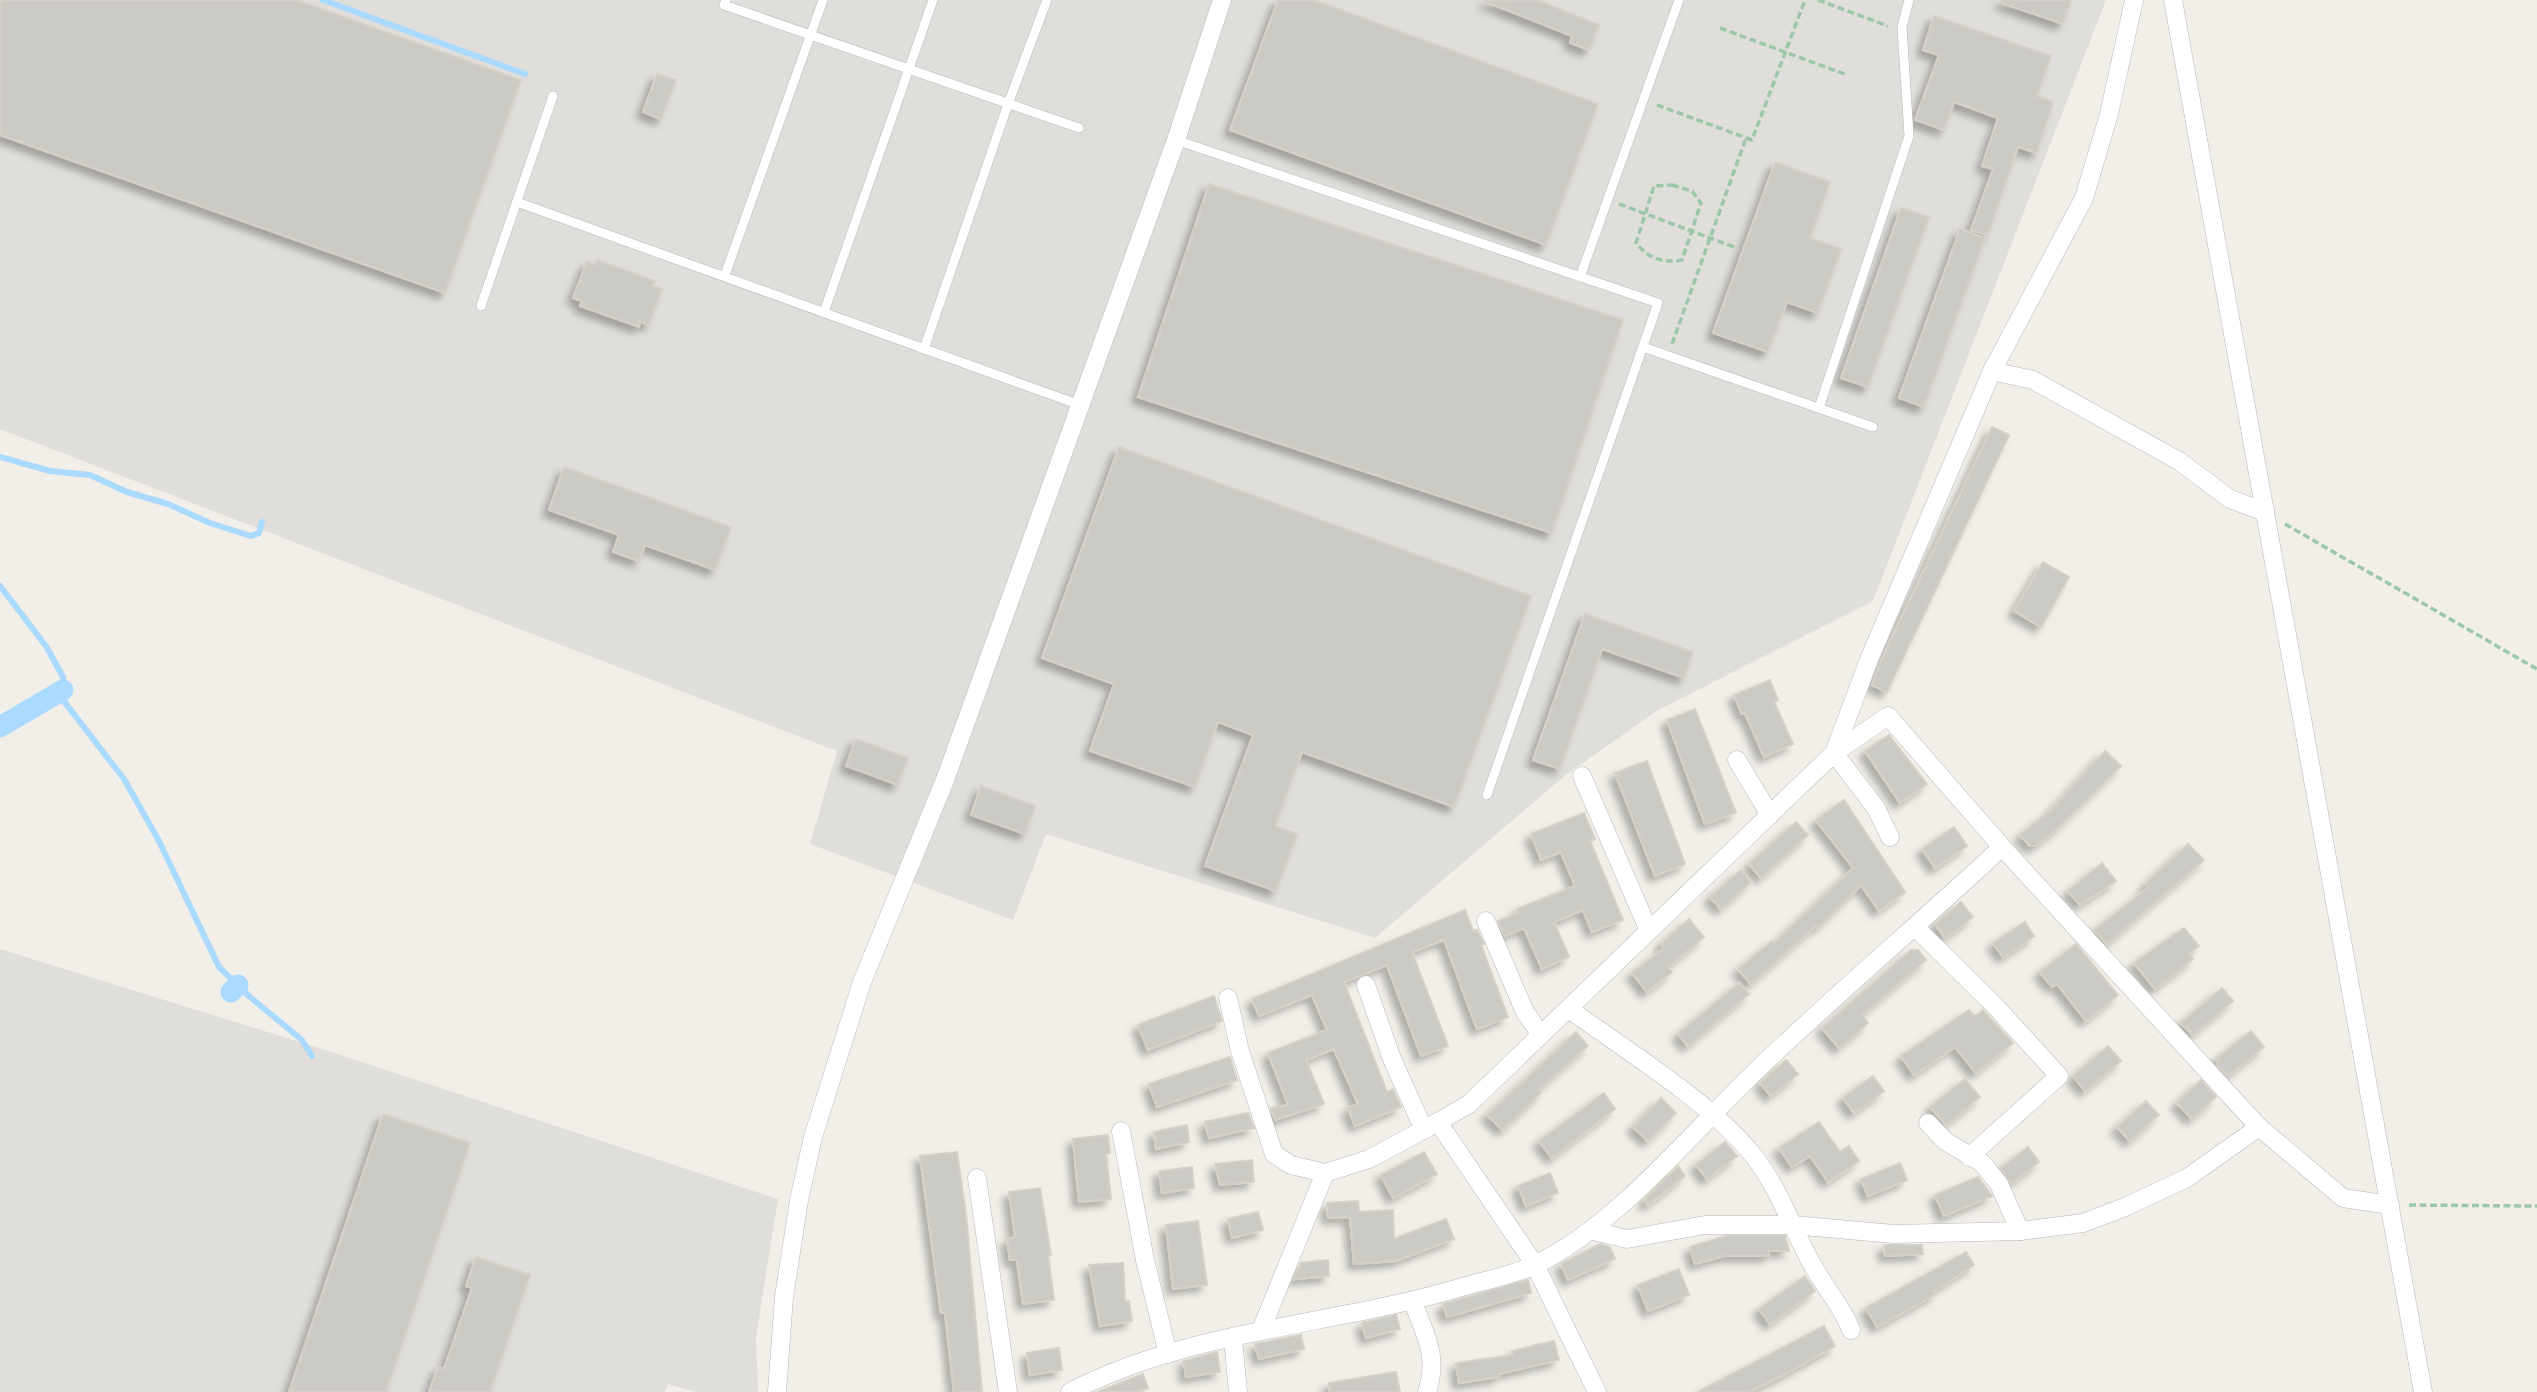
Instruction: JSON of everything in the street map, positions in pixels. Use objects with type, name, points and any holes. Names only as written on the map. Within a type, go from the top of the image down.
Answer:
[{"type":"street","points":[[777,1392],[785,1297],[799,1200],[813,1137],[862,982],[945,780],[1175,140],[1222,0]]},
{"type":"street","points":[[1834,753],[1870,657],[1992,372],[2084,198],[2109,114],[2134,0]]},
{"type":"street","points":[[2173,0],[2423,1392]]},
{"type":"street","points":[[1992,372],[2033,380],[2179,461],[2230,499],[2265,512]]},
{"type":"street","points":[[1228,998],[1240,1051],[1274,1154],[1291,1165],[1325,1173],[1369,1159],[1469,1104],[1834,753],[1888,716],[2002,847],[2259,1127],[2343,1198],[2390,1205]]},
{"type":"street","points":[[1834,753],[1875,808],[1890,837]]},
{"type":"street","points":[[1737,760],[1770,815]]},
{"type":"street","points":[[1582,776],[1649,931]]},
{"type":"street","points":[[1070,1392],[1108,1373],[1168,1354],[1261,1330],[1413,1302],[1535,1265],[1593,1231],[1711,1115],[2002,847]]},
{"type":"street","points":[[1486,921],[1525,1012],[1541,1035]]},
{"type":"street","points":[[1915,927],[1997,1008],[2059,1076],[1969,1157]]},
{"type":"street","points":[[1366,985],[1392,1059],[1431,1126],[1535,1265],[1597,1392]]},
{"type":"street","points":[[1569,1009],[1711,1115],[1752,1154],[1793,1224],[1813,1267],[1844,1312],[1851,1330]]},
{"type":"street","points":[[1927,1124],[1945,1141],[1982,1163],[1999,1184],[2020,1231]]},
{"type":"street","points":[[1593,1231],[1627,1239],[1704,1224],[1793,1224],[1894,1234],[2020,1231],[2083,1223],[2125,1208],[2187,1178],[2259,1127]]},
{"type":"street","points":[[1121,1131],[1145,1260],[1168,1354]]},
{"type":"street","points":[[1261,1330],[1325,1173]]},
{"type":"street","points":[[977,1178],[1008,1392]]},
{"type":"street","points":[[1413,1302],[1433,1356],[1434,1373],[1427,1392]]},
{"type":"street","points":[[1233,1339],[1238,1392]]},
{"type":"lane","points":[[726,0],[724,5],[1079,128]]},
{"type":"lane","points":[[726,275],[823,0]]},
{"type":"lane","points":[[824,312],[933,0]]},
{"type":"lane","points":[[924,349],[1008,104],[1048,0]]},
{"type":"lane","points":[[1580,277],[1679,0]]},
{"type":"lane","points":[[1819,408],[1909,136],[1902,33],[1909,0]]},
{"type":"lane","points":[[481,306],[553,96]]},
{"type":"lane","points":[[1175,140],[1658,303],[1487,795]]},
{"type":"lane","points":[[517,202],[726,275],[1080,405]]},
{"type":"lane","points":[[1643,346],[1873,427]]},
{"type":"path","points":[[1642,100],[1752,140],[1805,0]]},
{"type":"path","points":[[1818,0],[1902,33]]},
{"type":"path","points":[[1720,28],[1847,75]]},
{"type":"path","points":[[1668,355],[1746,138]]},
{"type":"path","points":[[1672,185],[1692,191],[1701,203],[1682,260],[1667,262],[1646,255],[1636,243],[1645,214],[1654,186],[1672,185]]},
{"type":"path","points":[[1607,199],[1737,248]]},
{"type":"path","points":[[2265,512],[2537,669]]},
{"type":"path","points":[[2390,1205],[2537,1206]]},
{"type":"shaded area","points":[[0,0],[2106,0],[1873,601],[1658,710],[1563,777],[1375,938],[1046,834],[1013,920],[810,844],[837,751],[0,429]]},
{"type":"shaded area","points":[[0,949],[319,1048],[778,1199],[756,1337],[758,1392],[695,1392],[668,1384],[665,1392],[0,1392]]},
{"type":"building","points":[[0,0],[296,0],[521,80],[445,293],[0,135]]},
{"type":"building","points":[[1278,0],[1314,0],[1598,104],[1546,245],[1230,130]]},
{"type":"building","points":[[1537,0],[1599,25],[1589,50],[1570,43],[1572,36],[1484,1]]},
{"type":"building","points":[[2002,0],[2071,0],[2063,24],[2002,3]]},
{"type":"building","points":[[1934,16],[2051,56],[2037,96],[2053,102],[2037,153],[2018,147],[1988,235],[1971,230],[1993,169],[1982,166],[1998,118],[1954,102],[1944,130],[1915,120],[1939,55],[1923,50]]},
{"type":"building","points":[[657,74],[676,80],[661,119],[643,112]]},
{"type":"building","points":[[1775,162],[1830,182],[1810,238],[1841,249],[1818,313],[1787,302],[1768,352],[1713,333]]},
{"type":"building","points":[[1209,184],[1623,320],[1552,533],[1138,397]]},
{"type":"building","points":[[1901,208],[1929,217],[1868,387],[1841,378]]},
{"type":"building","points":[[1960,229],[1985,238],[1924,407],[1899,398]]},
{"type":"building","points":[[597,260],[655,281],[653,286],[662,289],[649,325],[640,322],[639,327],[580,306],[582,301],[573,298],[587,262],[595,265]]},
{"type":"building","points":[[1992,427],[2009,435],[1887,692],[1872,685],[1881,661]]},
{"type":"building","points":[[1119,447],[1531,596],[1454,807],[1302,752],[1275,826],[1297,834],[1276,891],[1205,866],[1253,735],[1218,722],[1195,787],[1090,751],[1114,684],[1042,658]]},
{"type":"building","points":[[564,467],[731,527],[715,570],[645,545],[639,561],[613,552],[619,535],[549,510]]},
{"type":"building","points":[[2043,562],[2069,577],[2041,627],[2014,611]]},
{"type":"building","points":[[1585,614],[1693,652],[1684,678],[1602,649],[1560,769],[1533,760]]},
{"type":"building","points":[[1770,680],[1778,700],[1774,702],[1793,744],[1764,757],[1734,695]]},
{"type":"building","points":[[1695,709],[1736,813],[1705,824],[1667,720]]},
{"type":"building","points":[[1889,735],[1927,784],[1900,803],[1865,751]]},
{"type":"building","points":[[856,739],[908,758],[898,785],[846,766]]},
{"type":"building","points":[[2105,751],[2121,766],[2058,828],[2036,846],[2030,846],[2020,835],[2050,811]]},
{"type":"building","points":[[1647,761],[1685,864],[1655,876],[1615,773]]},
{"type":"building","points":[[981,786],[1035,806],[1025,834],[971,815]]},
{"type":"building","points":[[1844,800],[1905,892],[1879,911],[1861,885],[1818,928],[1816,926],[1751,984],[1738,969],[1772,941],[1774,943],[1853,868],[1816,820]]},
{"type":"building","points":[[1584,813],[1595,839],[1590,841],[1623,920],[1592,932],[1583,910],[1554,922],[1569,957],[1542,969],[1524,928],[1505,936],[1498,921],[1519,913],[1517,909],[1575,886],[1561,852],[1541,860],[1531,834]]},
{"type":"building","points":[[1796,822],[1808,835],[1761,878],[1749,864]]},
{"type":"building","points":[[1954,827],[1967,846],[1935,868],[1922,849]]},
{"type":"building","points":[[2188,844],[2204,860],[2107,944],[2094,930],[2148,888],[2145,884]]},
{"type":"building","points":[[2102,863],[2116,881],[2080,905],[2068,891]]},
{"type":"building","points":[[1741,870],[1751,882],[1721,909],[1710,897]]},
{"type":"building","points":[[1961,902],[1973,917],[1945,938],[1935,924]]},
{"type":"building","points":[[1465,910],[1473,931],[1477,930],[1484,944],[1481,945],[1508,1017],[1477,1029],[1444,940],[1412,952],[1448,1046],[1421,1056],[1387,965],[1344,982],[1387,1092],[1393,1089],[1401,1107],[1355,1126],[1348,1108],[1358,1104],[1334,1049],[1306,1060],[1324,1104],[1275,1120],[1271,1108],[1288,1105],[1268,1053],[1327,1030],[1312,995],[1259,1016],[1252,999]]},
{"type":"building","points":[[1689,919],[1704,937],[1668,967],[1672,972],[1647,992],[1632,973],[1664,948],[1661,944]]},
{"type":"building","points":[[2025,922],[2034,936],[2003,957],[1993,943]]},
{"type":"building","points":[[2184,928],[2199,946],[2189,954],[2193,959],[2155,989],[2134,963]]},
{"type":"building","points":[[2076,944],[2118,995],[2086,1021],[2057,984],[2052,987],[2040,972]]},
{"type":"building","points":[[1911,950],[1918,950],[1926,960],[1862,1015],[1868,1023],[1839,1048],[1822,1028]]},
{"type":"building","points":[[1739,983],[1749,994],[1688,1046],[1678,1034]]},
{"type":"building","points":[[2222,988],[2233,1001],[2193,1035],[2181,1023]]},
{"type":"building","points":[[1214,996],[1222,1021],[1148,1050],[1138,1025]]},
{"type":"building","points":[[1969,1010],[1975,1017],[1983,1010],[2013,1043],[1976,1073],[1955,1047],[1914,1075],[1901,1056]]},
{"type":"building","points":[[2251,1031],[2264,1047],[2228,1076],[2217,1065],[2219,1062],[2216,1059]]},
{"type":"building","points":[[1576,1032],[1588,1046],[1539,1089],[1542,1092],[1503,1130],[1487,1115]]},
{"type":"building","points":[[2108,1046],[2121,1061],[2085,1091],[2073,1076]]},
{"type":"building","points":[[1230,1057],[1237,1080],[1157,1107],[1149,1084]]},
{"type":"building","points":[[1786,1060],[1798,1074],[1771,1096],[1760,1083]]},
{"type":"building","points":[[1873,1076],[1884,1091],[1854,1113],[1843,1098]]},
{"type":"building","points":[[1965,1079],[1980,1097],[1946,1125],[1930,1107]]},
{"type":"building","points":[[2201,1080],[2216,1097],[2192,1119],[2177,1103]]},
{"type":"building","points":[[1604,1093],[1615,1109],[1552,1158],[1539,1141]]},
{"type":"building","points":[[1661,1098],[1676,1113],[1648,1141],[1633,1127]]},
{"type":"building","points":[[2146,1101],[2159,1115],[2130,1141],[2117,1127]]},
{"type":"building","points":[[1248,1113],[1254,1128],[1209,1138],[1205,1122]]},
{"type":"building","points":[[383,1114],[470,1143],[386,1392],[289,1392]]},
{"type":"building","points":[[1819,1122],[1840,1152],[1849,1146],[1859,1161],[1828,1182],[1810,1156],[1792,1167],[1779,1148]]},
{"type":"building","points":[[1187,1125],[1189,1142],[1156,1149],[1154,1132]]},
{"type":"building","points":[[1108,1135],[1110,1153],[1106,1154],[1111,1199],[1079,1202],[1073,1139]]},
{"type":"building","points":[[1725,1142],[1737,1156],[1707,1179],[1696,1165]]},
{"type":"building","points":[[2028,1147],[2039,1162],[2011,1184],[2001,1168]]},
{"type":"building","points":[[957,1152],[966,1215],[982,1392],[954,1392],[945,1313],[941,1313],[920,1156]]},
{"type":"building","points":[[1424,1152],[1437,1174],[1393,1198],[1381,1175]]},
{"type":"building","points":[[1252,1160],[1254,1182],[1220,1185],[1215,1164]]},
{"type":"building","points":[[1900,1163],[1907,1180],[1868,1196],[1861,1179]]},
{"type":"building","points":[[1678,1166],[1685,1176],[1648,1205],[1644,1200]]},
{"type":"building","points":[[1192,1167],[1194,1188],[1162,1193],[1159,1171]]},
{"type":"building","points":[[1550,1173],[1558,1193],[1526,1206],[1518,1186]]},
{"type":"building","points":[[1978,1177],[1992,1196],[1944,1216],[1935,1195]]},
{"type":"building","points":[[1040,1188],[1051,1255],[1048,1255],[1054,1300],[1023,1304],[1017,1260],[1010,1260],[1007,1239],[1015,1237],[1009,1192]]},
{"type":"building","points":[[1358,1201],[1359,1212],[1393,1210],[1394,1239],[1446,1219],[1454,1239],[1396,1261],[1354,1264],[1350,1217],[1328,1218],[1327,1203]]},
{"type":"building","points":[[1258,1212],[1263,1230],[1232,1238],[1228,1219]]},
{"type":"building","points":[[1198,1221],[1207,1285],[1173,1289],[1166,1225]]},
{"type":"building","points":[[1726,1236],[1785,1236],[1789,1251],[1769,1251],[1769,1256],[1724,1256],[1695,1264],[1690,1247]]},
{"type":"building","points":[[1600,1244],[1610,1247],[1615,1259],[1568,1280],[1561,1264]]},
{"type":"building","points":[[1884,1245],[1922,1245],[1923,1254],[1885,1256]]},
{"type":"building","points":[[1966,1252],[1974,1265],[1934,1291],[1936,1294],[1877,1327],[1866,1308]]},
{"type":"building","points":[[476,1257],[530,1275],[490,1392],[429,1392],[438,1367],[444,1369],[472,1288],[466,1286]]},
{"type":"building","points":[[1328,1260],[1329,1276],[1294,1279],[1301,1263]]},
{"type":"building","points":[[1123,1263],[1125,1302],[1129,1301],[1132,1321],[1100,1326],[1089,1265]]},
{"type":"building","points":[[1679,1269],[1689,1295],[1648,1311],[1638,1285]]},
{"type":"building","points":[[1805,1276],[1815,1291],[1770,1324],[1759,1309]]},
{"type":"building","points":[[1528,1280],[1531,1293],[1447,1317],[1443,1304]]},
{"type":"building","points":[[1396,1315],[1400,1329],[1366,1338],[1362,1323]]},
{"type":"building","points":[[1824,1326],[1835,1346],[1783,1375],[1749,1392],[1698,1392]]},
{"type":"building","points":[[1301,1335],[1304,1349],[1259,1359],[1255,1344]]},
{"type":"building","points":[[1554,1341],[1559,1360],[1499,1374],[1499,1377],[1459,1383],[1456,1363],[1513,1355],[1512,1351]]},
{"type":"building","points":[[1059,1348],[1062,1370],[1030,1375],[1027,1353]]},
{"type":"building","points":[[1217,1352],[1220,1372],[1186,1377],[1184,1361]]},
{"type":"building","points":[[1396,1372],[1400,1392],[1330,1392],[1329,1383]]},
{"type":"building","points":[[1143,1374],[1148,1388],[1134,1392],[1098,1392]]},
{"type":"waterway","points":[[323,0],[525,74]]},
{"type":"waterway","points":[[0,457],[50,471],[90,475],[127,492],[168,504],[210,523],[251,536],[259,533],[262,522]]},
{"type":"waterway","points":[[0,586],[46,646],[63,677],[63,700],[124,779],[158,839],[219,967],[302,1040],[312,1056]]},
{"type":"waterway","points":[[0,727],[63,690]]},
{"type":"waterway","points":[[231,992],[238,985]]}]
